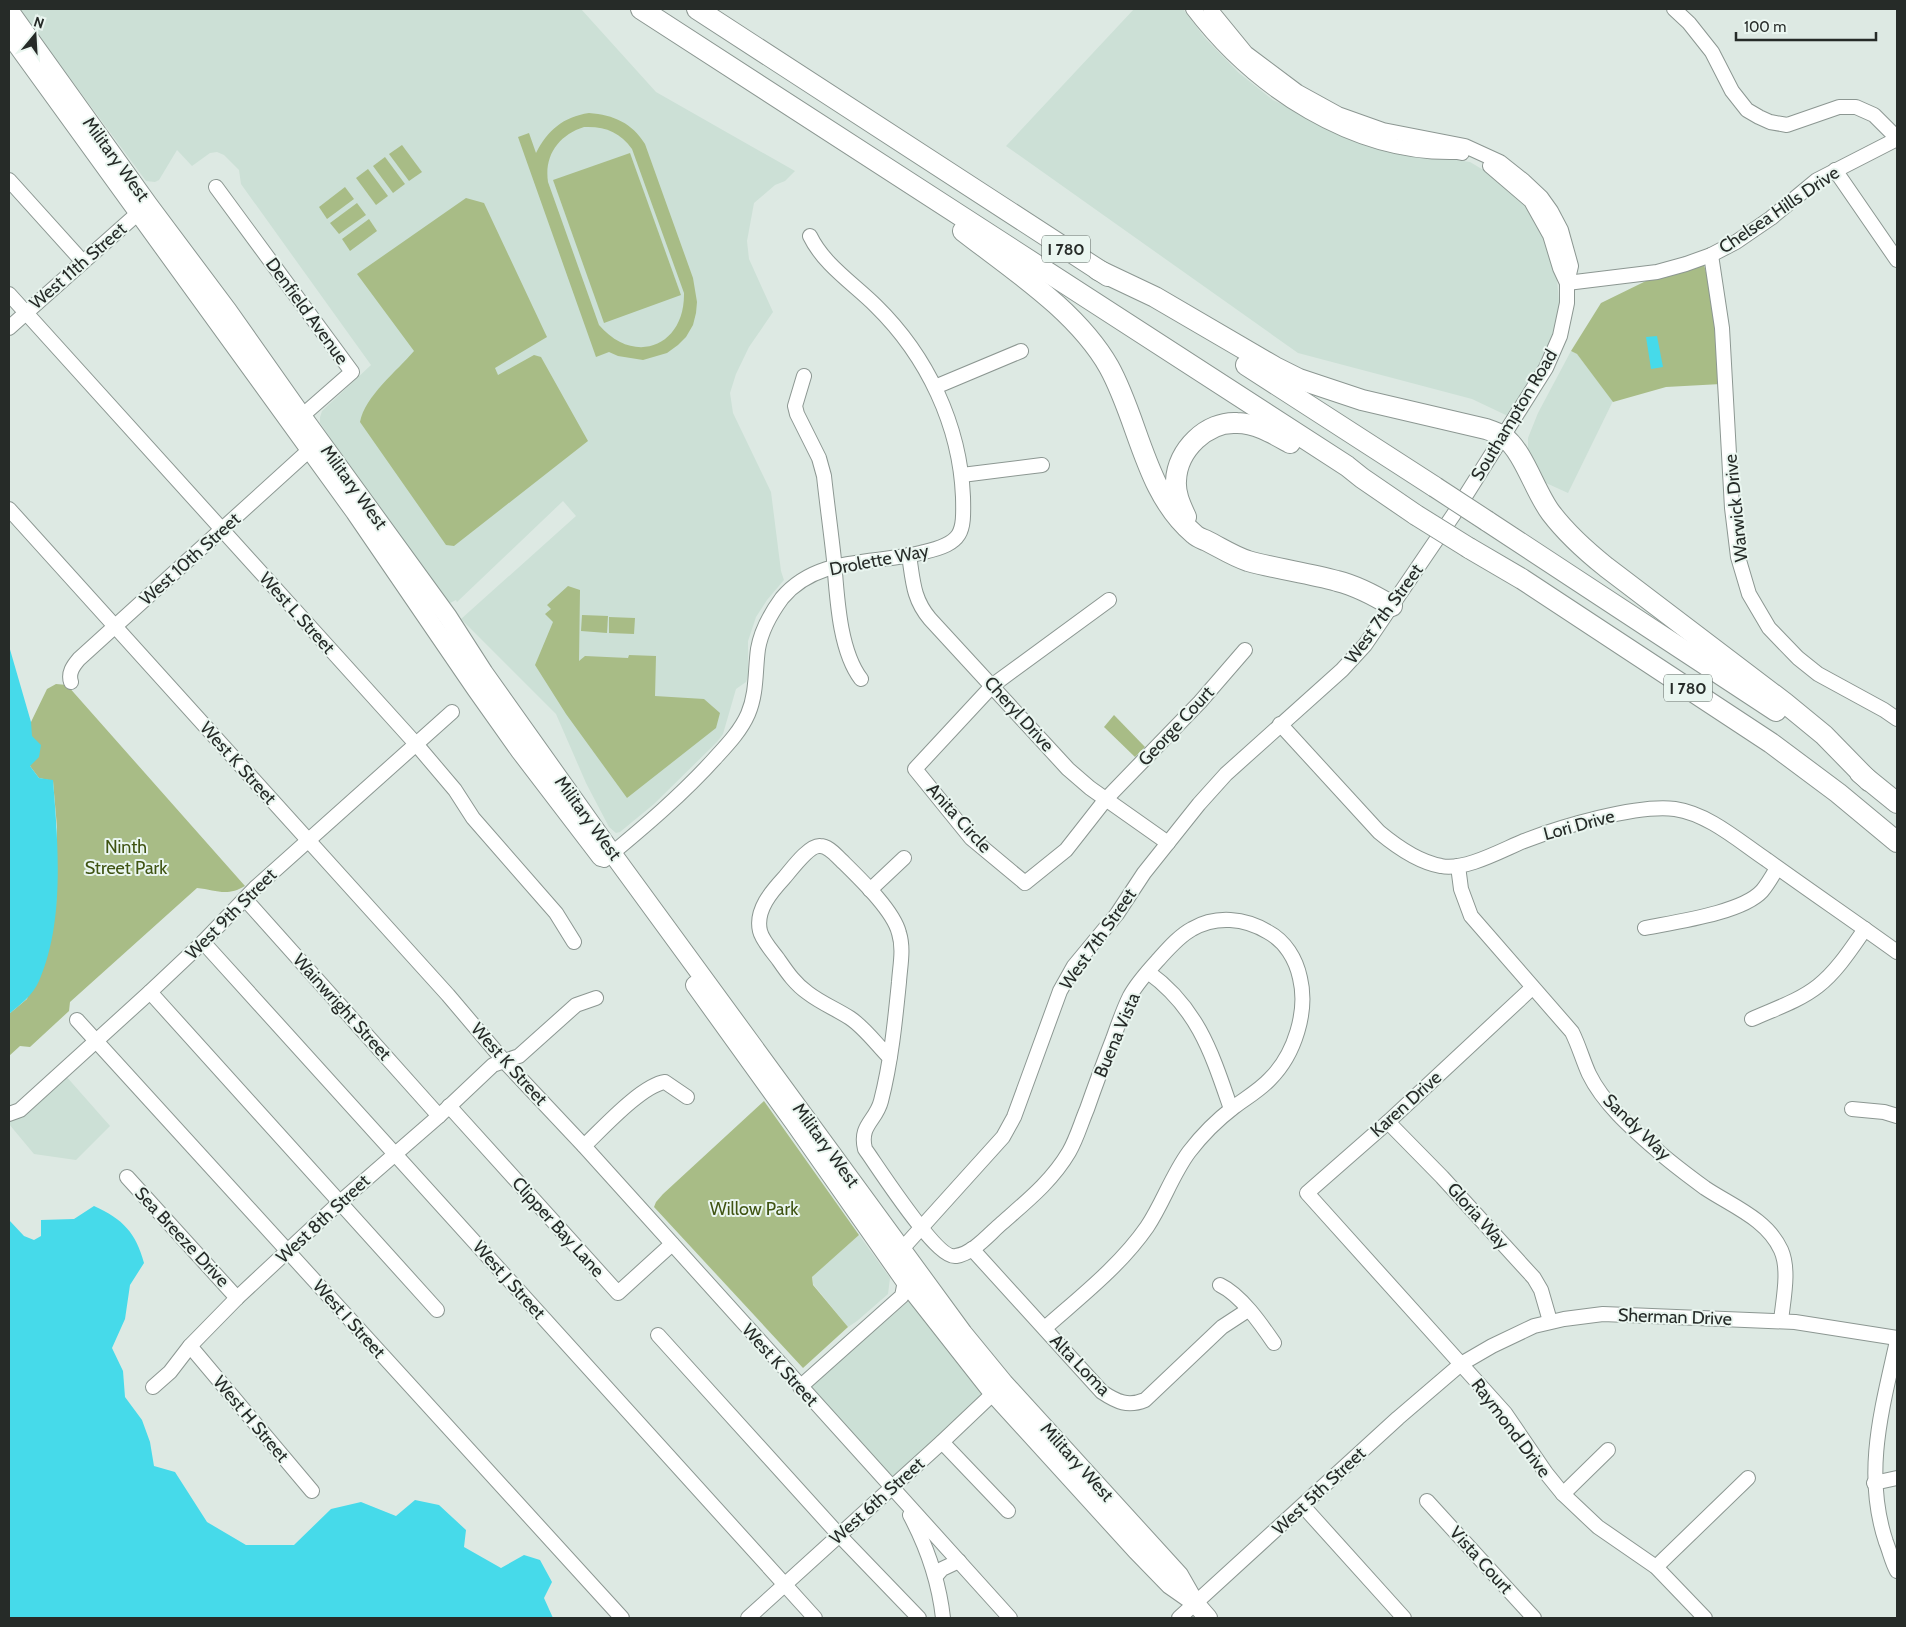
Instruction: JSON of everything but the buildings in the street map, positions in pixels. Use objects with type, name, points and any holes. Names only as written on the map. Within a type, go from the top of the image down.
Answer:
[{"type":"highway","name":"I 780","points":[[641,9],[1339,461],[1416,515],[1530,585],[1762,738],[1838,793],[1897,842]]},
{"type":"highway","name":"I 780","points":[[697,9],[1435,487],[1766,704],[1870,780],[1897,803]]},
{"type":"highway","points":[[878,163],[1062,310],[1095,346],[1109,368],[1122,395],[1158,488],[1180,521],[1196,536],[1225,552],[1248,560],[1339,581],[1367,591],[1392,606]]},
{"type":"highway","points":[[1098,270],[1155,297],[1299,379],[1354,398],[1486,429],[1503,436],[1514,447],[1535,489],[1550,512],[1583,548],[1606,568],[1785,702],[1824,735],[1870,780]]},
{"type":"highway","points":[[1207,541],[1187,518],[1177,495],[1176,480],[1179,465],[1188,448],[1207,431],[1220,425],[1236,422],[1252,425],[1303,449],[1344,473],[1362,478]]},
{"type":"main road","name":"Military West","points":[[9,10],[143,208]]},
{"type":"main road","name":"Military West","points":[[9,34],[143,208],[228,311],[297,420],[448,617],[608,856],[905,1281],[1156,1571],[1170,1585],[1195,1603],[1208,1618]]},
{"type":"main road","name":"Military West","points":[[608,856],[902,1249],[963,1333],[998,1388]]},
{"type":"street","name":"Southampton Road","points":[[1193,9],[1239,61],[1257,76],[1292,101],[1333,124],[1373,139],[1421,151],[1457,152],[1482,160],[1495,169],[1531,201],[1550,235],[1560,268],[1567,283]]},
{"type":"street","name":"Southampton Road","points":[[1210,9],[1246,53],[1298,92],[1338,114],[1382,130],[1465,146],[1500,162],[1541,197],[1561,230],[1571,266],[1567,283],[1567,303],[1550,360],[1454,514]]},
{"type":"street","points":[[1674,9],[1689,23],[1712,52],[1732,91],[1747,110],[1758,117],[1770,122],[1787,125],[1840,107],[1856,107],[1874,115],[1897,138]]},
{"type":"street","name":"Chelsea Hills Drive","points":[[1567,283],[1657,272],[1711,255],[1741,239],[1771,218],[1817,180],[1897,138]]},
{"type":"street","points":[[1835,170],[1897,260]]},
{"type":"street","points":[[9,180],[83,262]]},
{"type":"street","name":"Denfield Avenue","points":[[216,187],[352,372],[297,420]]},
{"type":"street","name":"West 11th Street","points":[[9,328],[143,208]]},
{"type":"street","name":"Drolette Way","points":[[608,856],[661,812],[706,767],[743,724],[752,704],[761,637],[775,607],[799,582],[811,574],[846,563],[926,552],[950,543],[959,536],[963,528],[962,475],[952,430],[935,387],[897,330],[878,308],[818,251],[810,236]]},
{"type":"street","name":"Warwick Drive","points":[[1711,255],[1722,328],[1732,508],[1738,557],[1749,594],[1769,628],[1798,658],[1818,674],[1897,719]]},
{"type":"street","name":"West L Street","points":[[9,294],[416,744],[455,790],[473,818],[556,913],[574,942]]},
{"type":"street","points":[[935,387],[1021,352]]},
{"type":"street","points":[[804,376],[795,406],[797,414],[819,458],[824,476],[846,649],[852,668],[860,678]]},
{"type":"street","name":"West 10th Street","points":[[70,682],[69,677],[74,664],[315,445]]},
{"type":"street","points":[[962,475],[1042,465]]},
{"type":"street","name":"West K Street","points":[[9,510],[308,840],[504,1061],[584,1146],[904,1503],[959,1560],[1010,1618]]},
{"type":"street","name":"West 7th Street","points":[[902,1249],[1003,1137],[1014,1117],[1060,991],[1074,966],[1117,914],[1144,873],[1198,804],[1226,774],[1348,664],[1365,645],[1454,514]]},
{"type":"street","name":"Cheryl Drive","points":[[910,555],[914,589],[918,603],[930,618],[1068,769],[1106,799],[1168,843]]},
{"type":"street","points":[[993,685],[1109,600]]},
{"type":"street","name":"George Court","points":[[1106,799],[1200,702],[1245,650]]},
{"type":"street","name":"Anita Circle","points":[[993,685],[915,769],[971,838],[1025,883],[1066,850],[1106,799]]},
{"type":"street","name":"West 9th Street","points":[[9,1114],[20,1110],[97,1041],[203,942],[244,899],[452,712]]},
{"type":"street","name":"Lori Drive","points":[[1280,724],[1379,832],[1391,842],[1422,860],[1442,866],[1458,866],[1535,837],[1582,823],[1641,810],[1676,809],[1708,821],[1897,952]]},
{"type":"street","points":[[890,1058],[852,1019],[807,993],[790,977],[760,931],[760,916],[770,893],[806,853],[815,846],[821,845],[831,850],[870,890],[892,918],[899,932],[899,986],[890,1058],[879,1107],[865,1130],[863,1139],[865,1149],[921,1226]]},
{"type":"street","points":[[870,890],[904,858]]},
{"type":"street","name":"Sandy Way","points":[[1458,866],[1461,889],[1471,916],[1572,1032],[1589,1074],[1603,1097],[1660,1154],[1704,1187],[1762,1224],[1776,1240],[1782,1252],[1785,1272],[1781,1321]]},
{"type":"street","points":[[1645,928],[1725,911],[1746,902],[1762,891],[1777,868]]},
{"type":"street","name":"Wainwright Street","points":[[244,899],[444,1111]]},
{"type":"street","name":"Buena Vista","points":[[921,1226],[936,1246],[947,1255],[957,1256],[972,1249],[1036,1193],[1053,1175],[1075,1141],[1131,994],[1175,942],[1188,931],[1214,920],[1230,919],[1245,921],[1272,934],[1284,945],[1292,957],[1299,971],[1302,985],[1299,1024],[1290,1051],[1271,1078],[1212,1126],[1185,1158],[1156,1212],[1135,1243],[1116,1264],[1045,1328]]},
{"type":"street","points":[[1752,1019],[1801,997],[1818,986],[1838,966],[1865,930]]},
{"type":"street","name":"West J Street","points":[[203,942],[815,1618]]},
{"type":"street","points":[[1148,972],[1171,991],[1196,1024],[1215,1060],[1231,1109]]},
{"type":"street","name":"Karen Drive","points":[[1332,1222],[1307,1193],[1388,1122],[1532,988]]},
{"type":"street","points":[[150,992],[437,1310]]},
{"type":"street","name":"West 8th Street","points":[[153,1388],[170,1372],[190,1346],[237,1298],[340,1202],[444,1111],[493,1065],[519,1056],[576,1006],[596,998]]},
{"type":"street","name":"West I Street","points":[[77,1020],[622,1618]]},
{"type":"street","points":[[584,1146],[642,1092],[655,1083],[665,1082],[687,1097]]},
{"type":"street","points":[[1852,1109],[1884,1112],[1897,1116]]},
{"type":"street","name":"Clipper Bay Lane","points":[[444,1111],[618,1293],[672,1244]]},
{"type":"street","name":"Gloria Way","points":[[1388,1122],[1442,1177],[1534,1278],[1546,1301],[1550,1321]]},
{"type":"street","name":"Sea Breeze Drive","points":[[127,1177],[237,1298]]},
{"type":"street","name":"Raymond Drive","points":[[1332,1222],[1505,1413],[1546,1473],[1563,1494],[1598,1527],[1656,1567],[1705,1618]]},
{"type":"street","points":[[800,1386],[902,1296],[905,1281],[902,1249]]},
{"type":"street","name":"Alta Loma","points":[[972,1249],[1102,1392],[1116,1402],[1129,1404],[1145,1400],[1222,1327],[1248,1310]]},
{"type":"street","points":[[1220,1285],[1227,1288],[1248,1310],[1274,1342]]},
{"type":"street","name":"Sherman Drive","points":[[1461,1364],[1520,1332],[1550,1321],[1603,1314],[1795,1322],[1897,1340]]},
{"type":"street","points":[[658,1335],[840,1535],[919,1618]]},
{"type":"street","points":[[1897,1340],[1878,1430],[1874,1483],[1881,1524],[1897,1571]]},
{"type":"street","name":"West H Street","points":[[190,1346],[312,1491]]},
{"type":"street","name":"West 5th Street","points":[[1179,1618],[1398,1418],[1461,1364]]},
{"type":"street","name":"West 6th Street","points":[[748,1618],[942,1442],[998,1388]]},
{"type":"street","points":[[942,1442],[1008,1511]]},
{"type":"street","points":[[1563,1494],[1608,1450]]},
{"type":"street","points":[[1656,1567],[1748,1478]]},
{"type":"street","points":[[1874,1483],[1897,1478]]},
{"type":"street","name":"Vista Court","points":[[1427,1501],[1534,1618]]},
{"type":"street","points":[[904,1503],[916,1526],[936,1576],[943,1618]]},
{"type":"street","points":[[1303,1506],[1404,1618]]},
{"type":"street","points":[[936,1576],[937,1562],[945,1545]]},
{"type":"street","points":[[936,1576],[942,1569],[959,1560]]},
{"type":"shaded area","points":[[19,9],[581,9],[656,92],[795,171],[785,181],[775,185],[754,203],[747,241],[749,259],[773,312],[749,347],[736,374],[730,393],[733,413],[771,492],[781,571],[784,580],[756,617],[748,641],[748,676],[746,682],[736,689],[723,734],[654,804],[620,832],[616,833],[609,827],[586,783],[556,714],[461,619],[576,516],[563,501],[457,602],[456,600],[450,603],[442,600],[320,423],[322,411],[371,365],[241,184],[239,170],[224,155],[217,152],[210,153],[192,166],[177,150],[159,180],[155,182],[146,181]]},
{"type":"shaded area","points":[[1134,9],[1183,9],[1205,38],[1239,73],[1273,100],[1329,127],[1425,155],[1470,162],[1502,181],[1523,201],[1542,226],[1556,270],[1560,311],[1545,358],[1510,417],[1472,399],[1298,353],[1006,146]]},
{"type":"shaded area","points":[[1571,351],[1577,354],[1613,401],[1568,493],[1546,483],[1528,451],[1528,438],[1538,413]]},
{"type":"shaded area","points":[[65,1075],[110,1126],[76,1160],[34,1154],[9,1124],[9,1121]]},
{"type":"shaded area","points":[[859,1235],[890,1278],[888,1294],[848,1327],[813,1284],[812,1277]]},
{"type":"shaded area","points":[[910,1300],[984,1393],[940,1436],[892,1477],[811,1386]]},
{"type":"green space","points":[[589,113],[622,121],[645,144],[693,278],[697,302],[693,325],[686,337],[667,353],[643,360],[618,356],[609,352],[596,357],[518,137],[529,133],[536,153],[551,131],[564,121]],"holes":[[[584,127],[611,131],[622,138],[632,149],[684,293],[682,312],[676,327],[667,338],[655,345],[642,347],[627,345],[613,338],[599,325],[548,182],[548,163],[555,147],[567,135]]]},
{"type":"green space","points":[[402,145],[422,172],[409,181],[389,154]]},
{"type":"green space","points":[[630,153],[681,295],[604,323],[553,180]]},
{"type":"green space","points":[[385,157],[405,184],[393,193],[373,166]]},
{"type":"green space","points":[[368,169],[388,196],[376,205],[356,178]]},
{"type":"green space","points":[[345,187],[354,199],[327,219],[319,207]]},
{"type":"green space","points":[[466,198],[484,203],[547,337],[495,368],[498,375],[534,355],[541,357],[588,441],[454,546],[446,545],[360,422],[363,412],[375,393],[414,351],[357,274]]},
{"type":"green space","points":[[357,203],[366,215],[339,234],[330,223]]},
{"type":"green space","points":[[369,219],[377,231],[350,251],[342,239]]},
{"type":"green space","points":[[1704,265],[1715,305],[1721,384],[1666,387],[1613,402],[1577,354],[1571,351],[1601,303],[1648,280]]},
{"type":"green space","points":[[568,586],[580,590],[579,661],[585,656],[628,658],[629,655],[656,656],[655,696],[704,699],[720,713],[716,728],[627,798],[566,714],[535,665],[553,622],[545,614],[551,609],[547,605]]},
{"type":"green space","points":[[582,615],[608,616],[607,633],[581,631]]},
{"type":"green space","points":[[609,617],[635,618],[634,634],[609,633]]},
{"type":"green space","name":"Ninth Street Park","points":[[56,684],[67,685],[245,886],[227,892],[197,888],[70,1002],[69,1011],[30,1047],[20,1046],[9,1056],[9,1014],[27,999],[56,907],[57,827],[53,781],[39,778],[30,766],[31,722],[47,689]]},
{"type":"green space","points":[[1114,715],[1145,747],[1135,757],[1104,727]]},
{"type":"green space","name":"Willow Park","points":[[764,1101],[859,1235],[812,1277],[813,1285],[848,1327],[803,1368],[654,1207],[663,1194]]},
{"type":"water","points":[[1657,336],[1663,367],[1651,369],[1646,337]]},
{"type":"water","points":[[9,646],[31,722],[32,736],[41,745],[39,757],[30,766],[39,778],[53,780],[57,830],[58,882],[53,934],[39,981],[30,995],[9,1014]]},
{"type":"water","points":[[94,1206],[113,1216],[127,1228],[137,1243],[144,1263],[130,1285],[125,1319],[112,1348],[123,1371],[125,1397],[142,1420],[150,1442],[154,1466],[175,1472],[207,1522],[246,1545],[294,1545],[331,1509],[361,1502],[396,1516],[415,1500],[439,1505],[466,1530],[464,1547],[501,1568],[524,1555],[540,1560],[552,1582],[544,1598],[553,1618],[9,1618],[9,1220],[24,1236],[34,1240],[41,1236],[41,1220],[74,1219]]}]
